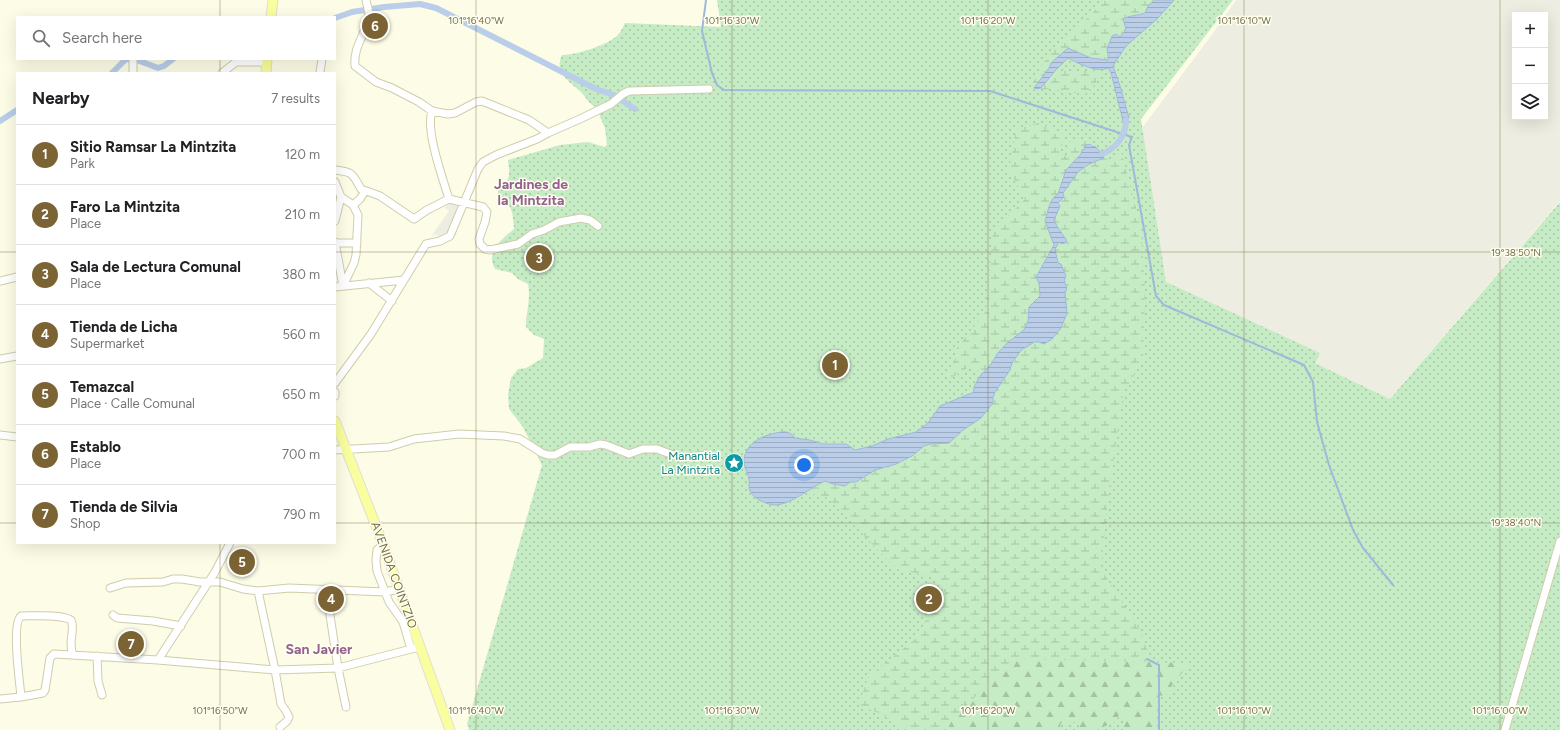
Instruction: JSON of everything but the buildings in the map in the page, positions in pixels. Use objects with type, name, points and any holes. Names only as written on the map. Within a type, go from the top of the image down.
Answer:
[{"type":"main road","points":[[271,16],[273,0]]},
{"type":"main road","points":[[266,72],[267,60]]},
{"type":"main road","name":"AVENIDA COINTZIO","points":[[336,423],[400,590],[415,648],[450,730]]},
{"type":"street","points":[[366,0],[368,10],[364,32],[356,47],[354,56],[355,66],[376,82],[392,88],[419,102],[432,111],[448,114],[476,102],[482,101],[529,120],[548,133]]},
{"type":"street","points":[[223,72],[236,62],[267,60]]},
{"type":"street","points":[[320,72],[322,60]]},
{"type":"street","points":[[133,61],[133,72]]},
{"type":"street","points":[[336,382],[371,334],[426,244],[440,241],[450,236],[478,169],[483,162],[611,104],[629,91],[709,89]]},
{"type":"street","points":[[432,111],[429,118],[433,142],[449,199]]},
{"type":"street","points":[[336,170],[348,172],[353,175],[361,189],[380,196],[414,219],[449,199],[483,207],[487,212],[479,239],[480,244],[484,249],[490,250],[518,244],[532,234],[544,230],[559,222],[581,218],[590,220],[598,226]]},
{"type":"street","points":[[336,184],[341,197],[353,205],[358,215],[356,254],[343,286]]},
{"type":"street","points":[[353,205],[360,199],[365,191]]},
{"type":"street","points":[[336,217],[341,197]]},
{"type":"street","points":[[336,242],[357,243]]},
{"type":"street","points":[[336,248],[343,286]]},
{"type":"street","points":[[0,281],[16,277]]},
{"type":"street","points":[[336,287],[404,280]]},
{"type":"street","points":[[369,283],[392,301]]},
{"type":"street","points":[[0,358],[16,356]]},
{"type":"street","points":[[336,450],[389,447],[414,439],[459,434],[504,436],[520,440],[548,455],[555,455],[570,447],[589,447],[600,444],[629,454],[643,450],[657,449],[681,458],[706,455]]},
{"type":"street","points":[[0,436],[16,437]]},
{"type":"street","points":[[1505,730],[1560,541]]},
{"type":"street","points":[[158,660],[209,582],[229,544]]},
{"type":"street","points":[[0,699],[43,693],[45,690],[50,658],[54,654],[97,656],[128,660],[158,660],[275,670],[338,668],[415,648],[403,622],[389,602],[377,571],[376,560],[378,550],[383,544]]},
{"type":"street","points":[[110,588],[126,583],[163,582],[173,579],[220,582],[243,590],[258,591],[289,588],[385,592],[400,590]]},
{"type":"street","points":[[326,589],[338,668],[346,707]]},
{"type":"street","points":[[258,591],[281,704],[288,717],[287,722],[280,727]]},
{"type":"street","points":[[114,615],[117,618],[153,621],[181,626]]},
{"type":"street","points":[[21,697],[16,640],[17,621],[21,616],[48,616],[67,618],[71,620],[72,630],[70,647],[73,655]]},
{"type":"street","points":[[97,656],[98,681],[102,694]]},
{"type":"shaded area","points":[[1236,0],[1560,0],[1560,201],[1390,399],[1315,363],[1165,295],[1139,132]]},
{"type":"shaded area","points":[[449,202],[462,208],[449,234],[446,232],[442,239],[435,234],[433,236],[432,235],[449,211],[445,208]]},
{"type":"green space","points":[[717,0],[1233,0],[1141,119],[1166,282],[1320,353],[1315,363],[1390,399],[1560,202],[1560,730],[469,730],[467,724],[542,465],[523,427],[509,409],[508,394],[511,378],[518,369],[526,368],[543,358],[544,339],[534,335],[526,327],[529,295],[528,284],[518,279],[512,273],[495,269],[492,263],[493,252],[496,246],[514,229],[511,209],[506,201],[498,194],[498,189],[509,177],[508,160],[560,145],[588,142],[604,147],[607,145],[605,128],[598,108],[589,102],[564,76],[560,66],[562,55],[584,51],[608,42],[619,34],[625,23],[721,27]]},
{"type":"green space","points":[[1106,0],[1154,0],[1148,6],[1145,13],[1129,16],[1127,29],[1120,37],[1112,36],[1107,49],[1108,61],[1091,58],[1068,49],[1051,63],[1034,88],[1041,88],[1055,71],[1103,71],[1093,87],[1085,94],[1049,89],[1033,89],[1035,80],[1044,62],[1059,45]]},
{"type":"green space","points":[[1038,123],[1057,130],[1063,134],[1064,141],[1059,152],[1063,156],[1068,155],[1070,147],[1069,142],[1072,140],[1087,141],[1090,144],[1084,146],[1085,149],[1082,150],[1081,154],[1066,170],[1058,194],[1049,206],[1045,221],[1054,245],[1042,269],[1040,296],[1029,307],[1028,321],[1024,330],[1007,343],[997,354],[985,372],[967,368],[951,378],[946,374],[954,365],[956,349],[986,311],[993,231],[1025,199],[1009,170],[1016,130]]},
{"type":"green space","points":[[1121,150],[1141,227],[1145,290],[1143,364],[1135,366],[1133,380],[1124,388],[1109,490],[1101,569],[1139,628],[1152,662],[1013,659],[952,720],[947,730],[900,730],[898,723],[872,710],[862,708],[860,701],[868,677],[919,636],[930,613],[947,595],[932,577],[896,569],[852,523],[849,514],[825,497],[806,492],[825,481],[833,484],[847,484],[856,482],[875,470],[889,467],[912,456],[924,446],[930,444],[949,443],[993,398],[1022,349],[1039,342],[1065,301],[1065,293],[1067,288],[1064,281],[1066,276],[1061,264],[1058,263],[1055,249],[1062,232],[1057,227],[1054,220],[1060,206],[1058,203],[1061,201],[1063,193],[1078,172],[1089,164],[1104,158],[1112,162]]},
{"type":"green space","points":[[1013,659],[1190,663],[1172,685],[1170,694],[1158,696],[1156,730],[1123,730],[1126,721],[1123,715],[1118,716],[1117,721],[1096,730],[1076,730],[1080,725],[1078,721],[1061,723],[1059,730],[947,730],[952,720]]},
{"type":"water","points":[[1154,0],[1174,0],[1157,19],[1126,46],[1113,66],[1129,118],[1123,121],[1111,73],[1108,68],[1093,69],[1068,58],[1041,88],[1034,88],[1051,63],[1068,48],[1091,58],[1108,60],[1107,49],[1112,36],[1116,34],[1120,37],[1126,29],[1123,19],[1145,13],[1148,6]]},
{"type":"water","name":"Manantial La Mintzita","points":[[1090,144],[1096,147],[1104,158],[1089,164],[1078,172],[1063,193],[1064,197],[1058,203],[1060,206],[1054,220],[1067,241],[1062,244],[1059,242],[1055,249],[1058,263],[1061,264],[1066,276],[1064,281],[1067,288],[1065,293],[1067,313],[1061,328],[1052,339],[1044,344],[1034,342],[1022,349],[995,392],[993,403],[981,418],[963,430],[949,443],[930,444],[924,446],[912,456],[896,464],[875,470],[856,482],[850,482],[845,486],[825,481],[795,499],[776,505],[765,503],[754,497],[749,490],[749,479],[744,464],[744,457],[749,447],[764,436],[779,432],[787,432],[795,438],[823,444],[846,444],[855,450],[872,446],[888,439],[916,432],[928,423],[940,406],[974,392],[974,387],[980,376],[992,363],[997,354],[1007,343],[1024,330],[1028,321],[1029,307],[1040,296],[1039,283],[1036,277],[1054,245],[1045,221],[1049,206],[1058,194],[1066,170],[1081,154],[1082,150],[1085,149],[1084,146]]},
{"type":"waterway","points":[[706,0],[702,31],[712,73],[717,85],[724,90],[990,91],[1132,137],[1129,145],[1156,296],[1164,305],[1304,365],[1313,382],[1317,422],[1329,465],[1353,530],[1363,548],[1393,585]]},
{"type":"waterway","points":[[336,18],[352,12],[384,7],[420,4],[436,8],[596,89],[614,95],[635,109]]},
{"type":"waterway","points":[[113,72],[125,60]]},
{"type":"waterway","points":[[137,60],[158,68],[164,66],[172,60]]},
{"type":"waterway","points":[[0,121],[16,111]]},
{"type":"waterway","points":[[1102,154],[1116,145],[1120,140],[1126,126],[1126,120]]},
{"type":"waterway","points":[[1147,659],[1159,665],[1159,730]]},
{"type":"place","name":"Establo","points":[[375,26]]},
{"type":"place","name":"Sala de Lectura Comunal","points":[[539,258]]},
{"type":"place","name":"Sitio Ramsar La Mintzita","points":[[835,365]]},
{"type":"place","name":"Manantial La Mintzita","points":[[734,463]]},
{"type":"place","name":"Temazcal","points":[[242,562]]},
{"type":"place","name":"Tienda de Licha","points":[[331,599]]},
{"type":"place","name":"Faro La Mintzita","points":[[929,599]]},
{"type":"place","name":"Tienda de Silvia","points":[[131,644]]},
{"type":"district","name":"Jardines de la Mintzita","points":[[531,192]]},
{"type":"district","name":"San Javier","points":[[319,649]]}]
